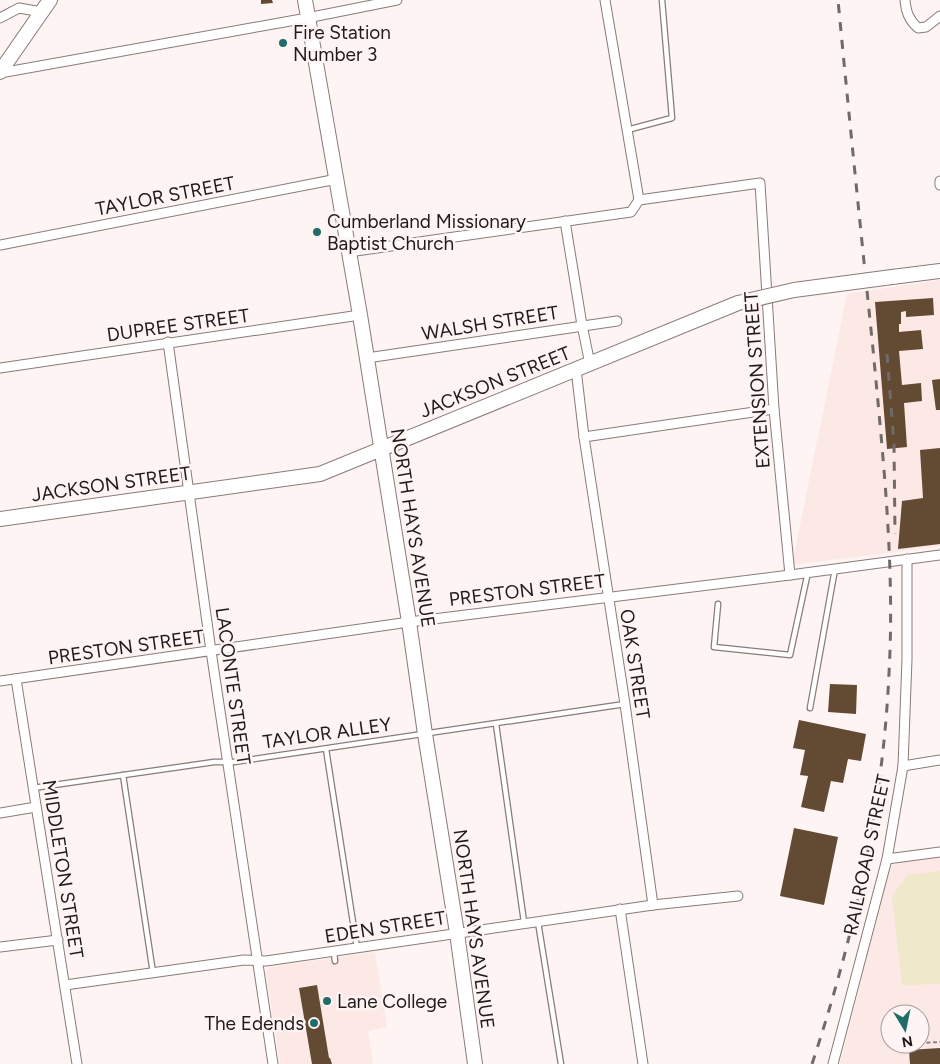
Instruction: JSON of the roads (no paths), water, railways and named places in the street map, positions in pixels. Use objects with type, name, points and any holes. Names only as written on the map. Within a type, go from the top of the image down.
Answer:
[{"type":"street","points":[[0,72],[50,0]]},
{"type":"street","name":"NORTH HAYS AVENUE","points":[[305,0],[367,358],[457,933],[475,1064]]},
{"type":"street","points":[[0,72],[307,18],[397,0]]},
{"type":"street","points":[[349,252],[631,212],[639,200],[605,0]]},
{"type":"street","points":[[905,0],[908,16],[918,28],[926,27],[940,16]]},
{"type":"street","points":[[0,18],[19,8],[42,12]]},
{"type":"street","name":"TAYLOR STREET","points":[[0,245],[337,179]]},
{"type":"street","name":"EXTENSION STREET","points":[[639,200],[760,183],[774,409],[790,575]]},
{"type":"street","points":[[565,221],[590,364]]},
{"type":"street","name":"JACKSON STREET","points":[[0,519],[320,474],[738,303],[794,290],[940,271]]},
{"type":"street","name":"DUPREE STREET","points":[[0,368],[360,315]]},
{"type":"street","name":"WALSH STREET","points":[[367,358],[617,321]]},
{"type":"street","name":"LACONTE STREET","points":[[168,342],[210,651],[273,1064]]},
{"type":"street","name":"OAK STREET","points":[[576,369],[584,437],[625,704],[653,904]]},
{"type":"street","points":[[584,437],[774,409]]},
{"type":"street","name":"PRESTON STREET","points":[[0,681],[409,622],[940,555]]},
{"type":"street","name":"RAILROAD STREET","points":[[833,1064],[887,859],[903,766],[907,659],[907,559]]},
{"type":"street","name":"MIDDLETON STREET","points":[[16,679],[78,1064]]},
{"type":"street","points":[[903,766],[940,760]]},
{"type":"street","points":[[0,813],[36,807]]},
{"type":"street","points":[[887,859],[940,852]]},
{"type":"street","name":"EDEN STREET","points":[[65,985],[244,960],[266,961],[334,957],[357,948],[524,922],[653,904],[738,896]]},
{"type":"street","points":[[620,909],[643,1064]]},
{"type":"street","points":[[0,947],[58,940]]},
{"type":"lane","points":[[627,130],[672,118],[662,0]]},
{"type":"lane","points":[[810,708],[834,569]]},
{"type":"lane","points":[[718,604],[714,647],[790,655],[808,572]]},
{"type":"lane","name":"TAYLOR ALLEY","points":[[33,788],[214,762],[326,749],[625,704]]},
{"type":"lane","points":[[496,724],[524,922]]},
{"type":"lane","points":[[326,749],[357,948]]},
{"type":"lane","points":[[123,775],[153,973]]},
{"type":"lane","points":[[538,920],[560,1064]]},
{"type":"railway","points":[[812,1064],[841,968],[864,871],[880,773],[889,673],[890,592],[884,470],[838,0]]},
{"type":"railway","points":[[887,354],[894,444],[895,534]]},
{"type":"place","name":"Fire Station Number 3","points":[[283,43]]},
{"type":"place","name":"Cumberland Missionary Baptist Church","points":[[317,232]]},
{"type":"place","name":"Lane College","points":[[327,1001]]},
{"type":"place","name":"The Edends","points":[[314,1023]]}]
